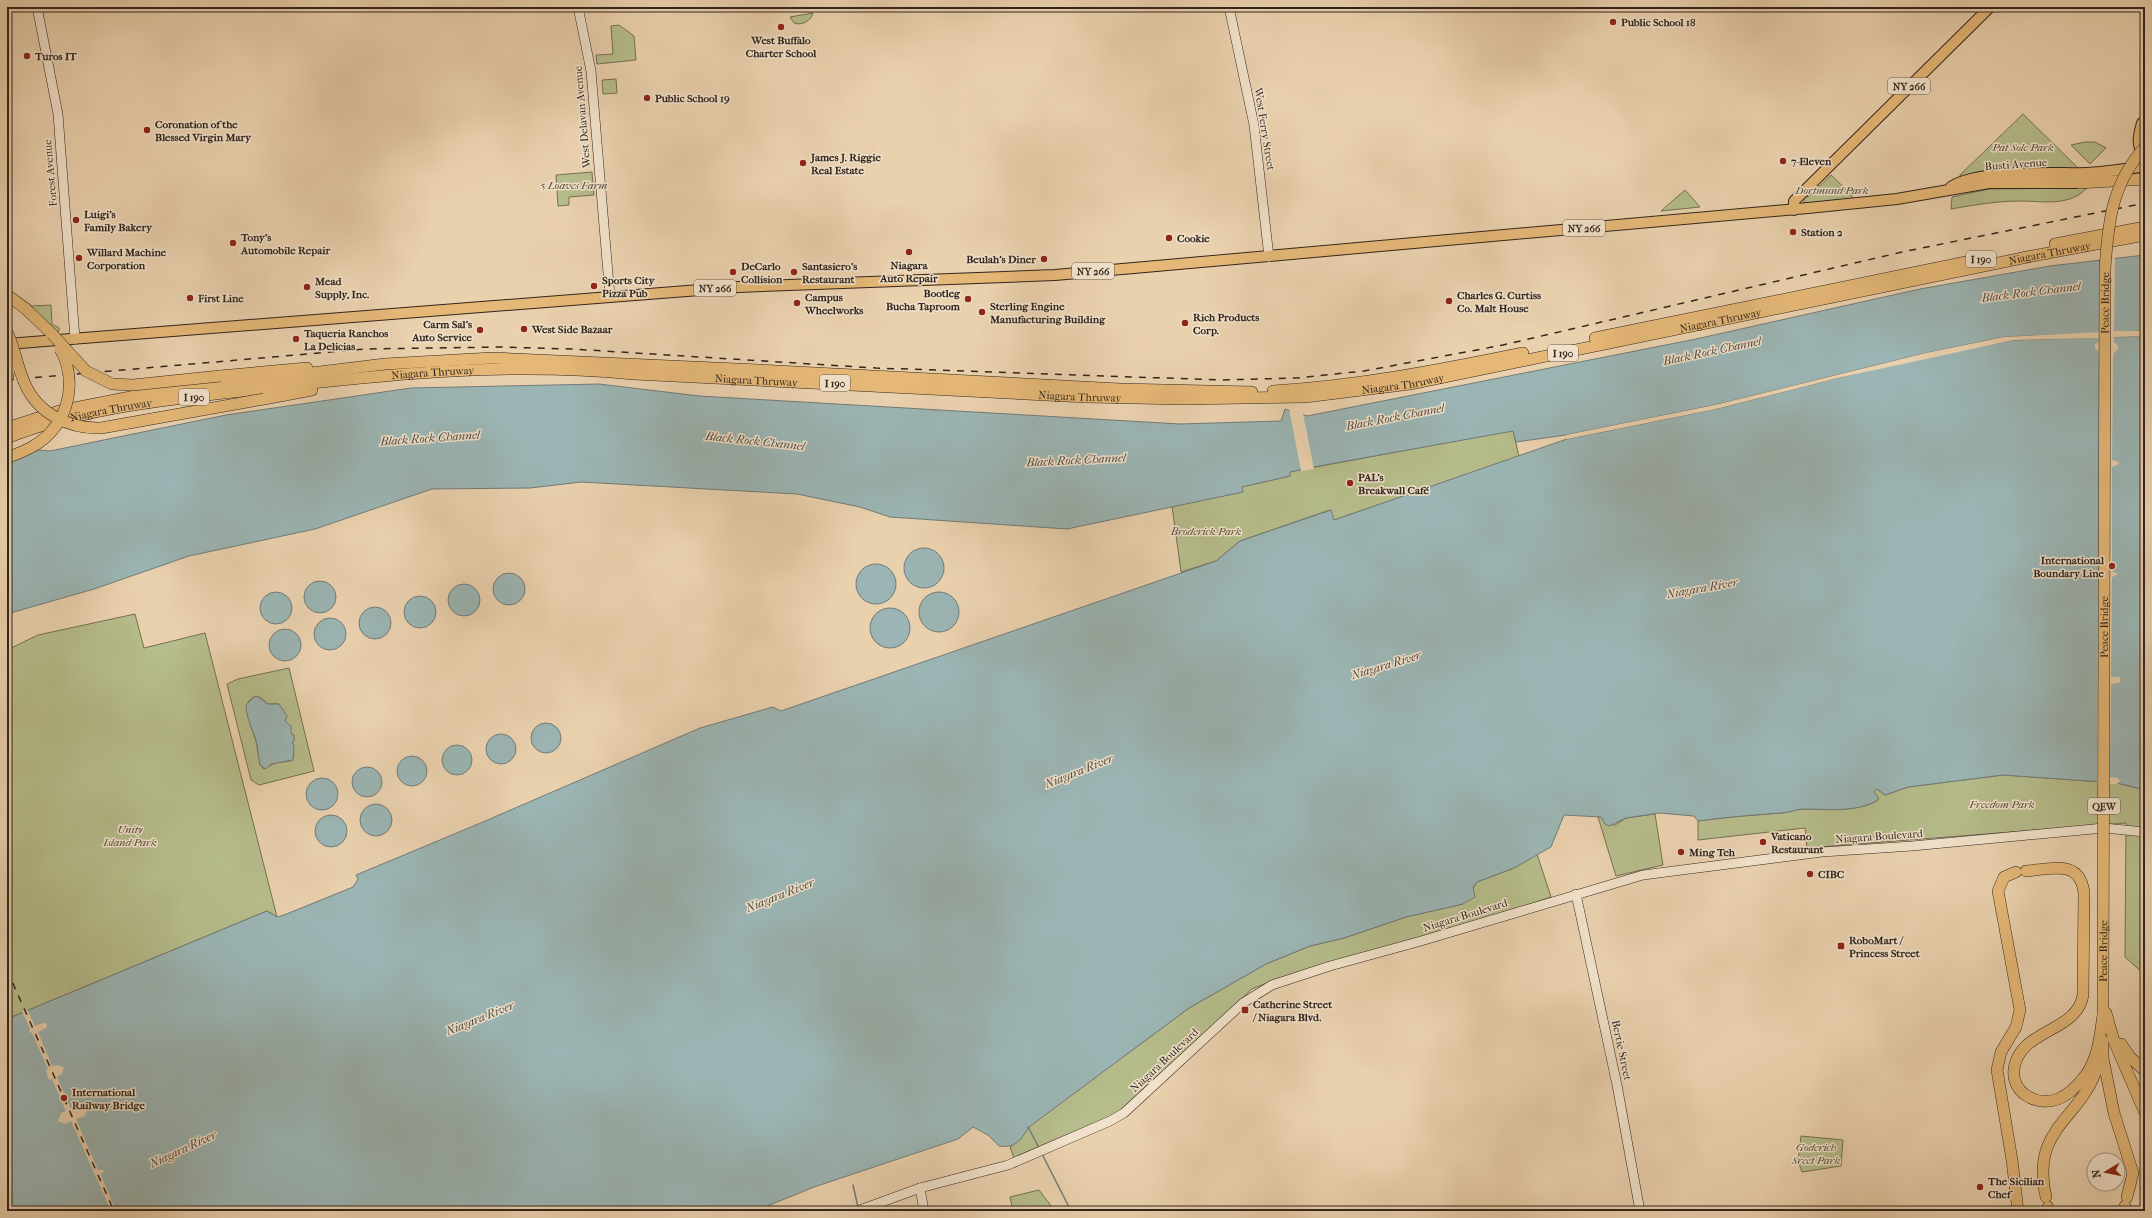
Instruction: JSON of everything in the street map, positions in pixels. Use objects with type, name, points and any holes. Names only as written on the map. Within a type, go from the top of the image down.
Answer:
[{"type":"highway","name":"Peace Bridge","points":[[2106,1017],[2103,997],[2107,228],[2112,207],[2126,172],[2145,147]]},
{"type":"highway","points":[[2126,172],[2145,154]]},
{"type":"highway","points":[[2079,183],[2145,178]]},
{"type":"highway","name":"Niagara Thruway","points":[[1305,393],[1424,373],[2145,227]]},
{"type":"highway","name":"Niagara Thruway","points":[[7,428],[59,411],[149,393],[492,358],[1120,389],[1257,392],[1284,395],[1410,384],[2032,256],[2145,235]]},
{"type":"highway","points":[[7,295],[26,309],[52,334],[86,371],[112,384],[126,386],[290,368],[386,370]]},
{"type":"highway","points":[[7,333],[25,385],[31,395],[51,415],[73,426],[87,428],[100,428],[264,399],[386,370]]},
{"type":"highway","points":[[7,333],[10,354],[7,379]]},
{"type":"highway","points":[[7,458],[33,447],[47,436],[61,418],[67,406],[70,380],[68,366],[52,334]]},
{"type":"highway","name":"Niagara Thruway","points":[[7,438],[38,426],[104,409],[386,370]]},
{"type":"highway","points":[[2018,1211],[2012,1160],[1997,1070],[2001,1052],[2016,1027],[2020,1010],[1998,891],[2004,877],[2021,871],[2066,868],[2074,872],[2080,878],[2084,893],[2082,1001],[2077,1011],[2071,1017],[2029,1042],[2017,1058],[2014,1077],[2016,1084],[2024,1095],[2036,1101],[2054,1100],[2064,1096],[2080,1083],[2090,1069],[2106,1017]]},
{"type":"highway","points":[[2106,1017],[2125,1050],[2144,1070]]},
{"type":"highway","name":"QEW","points":[[2048,1205],[2042,1175],[2045,1152],[2056,1130],[2093,1078],[2101,1057],[2106,1017]]},
{"type":"highway","name":"QEW","points":[[2106,1017],[2114,1041],[2145,1112]]},
{"type":"highway","name":"QEW","points":[[2103,1039],[2103,1058],[2111,1097],[2133,1172],[2125,1205]]},
{"type":"main road","name":"Forest Avenue","points":[[37,7],[58,114],[76,339]]},
{"type":"main road","name":"West Delavan Avenue","points":[[578,7],[591,71],[610,297]]},
{"type":"main road","name":"West Ferry Street","points":[[1229,7],[1254,125],[1269,257]]},
{"type":"main road","name":"NY 266","points":[[7,344],[772,285],[1035,276],[1269,257],[1794,210],[1794,201],[1990,7]]},
{"type":"main road","points":[[2142,123],[2138,140],[2139,146],[2145,154]]},
{"type":"main road","name":"Busti Avenue","points":[[1947,190],[1956,184],[1996,176],[2088,172],[2145,166]]},
{"type":"main road","name":"Busti Avenue","points":[[1794,210],[1897,199],[1999,183],[2079,183]]},
{"type":"main road","name":"Niagara Boulevard","points":[[857,1211],[920,1188],[1008,1165],[1119,1116],[1243,1003],[1272,985],[1330,966],[1421,941],[1643,875],[1771,857],[2103,828],[2145,832]]},
{"type":"main road","name":"Bertie Street","points":[[1576,894],[1617,1085],[1640,1211]]},
{"type":"main road","points":[[920,1188],[924,1211]]},
{"type":"green space","points":[[813,13],[808,20],[800,24],[794,23],[790,17]]},
{"type":"green space","points":[[619,25],[634,36],[636,60],[597,64],[596,55],[613,54],[611,26]]},
{"type":"green space","points":[[616,79],[617,93],[603,94],[602,80]]},
{"type":"green space","name":"Pat Sole Park","points":[[2023,114],[2078,168],[1960,177],[1960,175]]},
{"type":"green space","name":"Pat Sole Park","points":[[2085,142],[2095,142],[2106,148],[2090,164],[2071,145]]},
{"type":"green space","name":"5 Loaves Farm","points":[[592,172],[594,195],[569,197],[569,205],[558,206],[556,175]]},
{"type":"green space","name":"Dortmund Park","points":[[1831,175],[1852,195],[1852,200],[1804,204],[1804,198],[1809,196]]},
{"type":"green space","points":[[2087,188],[2072,198],[2055,202],[2003,202],[1951,209],[1952,197],[1989,189]]},
{"type":"green space","points":[[1685,190],[1700,207],[1661,211]]},
{"type":"green space","points":[[7,288],[32,306],[51,305],[52,324],[59,328],[59,331],[56,332],[7,291]]},
{"type":"green space","name":"Broderick Park","points":[[1513,430],[1519,457],[1334,520],[1330,510],[1240,541],[1216,561],[1181,572],[1172,506],[1242,492],[1241,487],[1290,476],[1289,472]]},
{"type":"green space","name":"Unity Island Park","points":[[135,614],[144,648],[205,633],[277,917],[267,911],[7,1019],[7,650],[38,635]]},
{"type":"green space","points":[[289,668],[314,771],[259,785],[251,780],[227,684],[238,679]],"holes":[[[253,697],[260,697],[268,704],[279,704],[285,714],[285,721],[291,734],[294,735],[294,741],[292,742],[294,756],[291,761],[275,763],[264,769],[260,765],[256,741],[250,724],[248,702]]]},
{"type":"green space","name":"Freedom Park","points":[[2003,775],[2117,783],[2145,790],[2145,975],[2125,957],[2126,823],[1807,848],[1805,828],[1698,840],[1698,821],[1784,813],[1800,809],[1851,809],[1878,800],[1874,792],[1877,789],[1885,795],[1908,787]]},
{"type":"green space","points":[[1655,814],[1663,865],[1616,876],[1598,817],[1602,817],[1605,824],[1615,825],[1626,818]]},
{"type":"green space","points":[[1537,854],[1551,897],[1432,936],[1292,974],[1252,989],[1124,1109],[1110,1117],[1014,1158],[1010,1147],[1021,1139],[1028,1127],[1189,1008],[1266,964],[1310,946],[1344,938],[1406,917],[1463,904],[1477,882],[1514,868]]},
{"type":"green space","name":"Goderich Sreet Park","points":[[1801,1136],[1843,1140],[1841,1166],[1802,1172],[1798,1161]]},
{"type":"green space","points":[[1039,1190],[1055,1211],[1013,1211],[1010,1197]]},
{"type":"water","name":"Black Rock Channel","points":[[2145,255],[2145,331],[2004,337],[1926,353],[1715,405],[1566,435],[1516,442],[1513,431],[1319,466],[1290,472],[1290,476],[1242,487],[1243,492],[1067,529],[890,517],[860,507],[797,494],[581,482],[530,488],[432,489],[315,529],[189,556],[94,589],[7,614],[7,459],[38,450],[50,451],[226,415],[411,388],[599,384],[699,396],[1180,424],[1281,421],[1285,409],[1307,416],[1696,339],[1920,289],[2050,266]]},
{"type":"water","name":"Niagara River","points":[[2145,336],[2145,790],[2117,783],[2003,775],[1908,787],[1885,795],[1877,789],[1874,792],[1878,797],[1878,800],[1851,809],[1800,809],[1784,813],[1698,821],[1694,816],[1659,813],[1626,818],[1609,826],[1605,824],[1601,817],[1564,815],[1551,847],[1514,868],[1477,882],[1473,887],[1475,897],[1463,904],[1406,917],[1344,938],[1310,946],[1266,964],[1189,1008],[1029,1127],[1020,1140],[1014,1145],[999,1146],[988,1135],[973,1127],[958,1139],[814,1187],[755,1211],[7,1211],[7,1019],[267,911],[277,917],[353,887],[358,879],[356,875],[700,728],[773,707],[781,711],[1216,561],[1240,541],[1331,510],[1334,520],[1567,439],[1716,409],[1896,363],[2014,340]]},
{"type":"water","points":[[928,548],[935,551],[941,557],[944,568],[943,576],[935,585],[928,588],[920,588],[913,585],[905,576],[904,564],[907,557],[916,549]]},
{"type":"water","points":[[880,564],[887,567],[893,573],[896,584],[895,592],[887,601],[880,604],[872,604],[865,601],[857,592],[856,580],[859,573],[868,565]]},
{"type":"water","points":[[509,573],[520,578],[525,589],[520,600],[509,605],[498,600],[493,589],[498,578]]},
{"type":"water","points":[[320,581],[331,586],[336,597],[331,608],[320,613],[309,608],[304,597],[309,586]]},
{"type":"water","points":[[464,584],[475,589],[480,600],[475,611],[464,616],[453,611],[448,600],[453,589]]},
{"type":"water","points":[[276,592],[287,597],[292,608],[287,619],[276,624],[265,619],[260,608],[265,597]]},
{"type":"water","points":[[943,592],[950,595],[956,601],[959,612],[958,620],[950,629],[943,632],[935,632],[928,629],[920,620],[919,608],[922,601],[931,593]]},
{"type":"water","points":[[420,596],[431,601],[436,612],[431,623],[420,628],[409,623],[404,612],[409,601]]},
{"type":"water","points":[[375,607],[386,612],[391,623],[386,634],[375,639],[364,634],[359,623],[364,612]]},
{"type":"water","points":[[894,608],[901,611],[907,617],[910,628],[909,636],[901,645],[894,648],[886,648],[879,645],[871,636],[870,624],[873,617],[882,609]]},
{"type":"water","points":[[330,618],[341,623],[346,634],[341,645],[330,650],[319,645],[314,634],[319,623]]},
{"type":"water","points":[[285,629],[296,634],[301,645],[296,656],[285,661],[274,656],[269,645],[274,634]]},
{"type":"water","points":[[256,696],[268,704],[279,704],[287,716],[285,721],[291,726],[291,734],[294,735],[294,741],[292,742],[294,746],[293,760],[271,764],[266,769],[260,765],[256,740],[246,709],[246,705]]},
{"type":"water","points":[[546,723],[557,727],[561,738],[557,749],[546,753],[535,749],[531,738],[535,727]]},
{"type":"water","points":[[501,734],[512,738],[516,749],[512,760],[501,764],[490,760],[486,749],[490,738]]},
{"type":"water","points":[[457,745],[468,749],[472,760],[468,771],[457,775],[446,771],[442,760],[446,749]]},
{"type":"water","points":[[412,756],[423,760],[427,771],[423,782],[412,786],[401,782],[397,771],[401,760]]},
{"type":"water","points":[[367,767],[378,771],[382,782],[378,793],[367,797],[356,793],[352,782],[356,771]]},
{"type":"water","points":[[322,778],[333,783],[338,794],[333,805],[322,810],[311,805],[306,794],[311,783]]},
{"type":"water","points":[[376,804],[387,809],[392,820],[387,831],[376,836],[365,831],[360,820],[365,809]]},
{"type":"water","points":[[331,815],[342,820],[347,831],[342,842],[331,847],[320,842],[315,831],[320,820]]},
{"type":"pier","points":[[2115,256],[2114,331],[2145,331],[2145,333],[2038,337],[2145,334],[2145,336],[2114,337],[2114,342],[2118,346],[2118,349],[2114,353],[2113,358],[2112,460],[2117,461],[2119,464],[2112,467],[2112,571],[2118,574],[2112,577],[2111,677],[2119,677],[2121,680],[2119,683],[2111,684],[2110,777],[2118,778],[2120,781],[2117,784],[2097,784],[2100,353],[2095,348],[2095,345],[2099,341],[2099,338],[2014,340],[1842,377],[1716,409],[1567,439],[1566,437],[1566,435],[1715,405],[1926,353],[2004,337],[2099,332],[2100,258]],"holes":[[[1745,400],[1715,407],[1566,437]]]},
{"type":"pier","points":[[1289,408],[1303,413],[1314,469],[1301,471]]},
{"type":"pier","name":"International Railway Bridge","points":[[27,1009],[35,1026],[43,1023],[47,1024],[46,1028],[38,1032],[52,1066],[57,1065],[64,1067],[62,1074],[57,1077],[71,1109],[80,1105],[88,1109],[85,1116],[76,1119],[98,1170],[104,1170],[101,1175],[116,1211],[111,1211],[71,1121],[65,1124],[58,1121],[61,1113],[66,1111],[52,1079],[49,1080],[46,1071],[48,1069],[32,1033],[29,1032],[30,1029],[22,1011]]},
{"type":"waterway","points":[[1028,1127],[1039,1148]]},
{"type":"waterway","points":[[1042,1154],[1070,1211]]},
{"type":"waterway","points":[[853,1185],[858,1207]]},
{"type":"railway","points":[[7,380],[365,349],[500,347],[572,349],[876,368],[1221,380],[1297,378],[1364,371],[1503,345],[1902,252],[2145,203]]},
{"type":"railway","points":[[7,970],[114,1211]]},
{"type":"place","name":"Public School 18","points":[[1613,22]]},
{"type":"place","name":"West Buffalo Charter School","points":[[781,27]]},
{"type":"place","name":"Turos IT","points":[[27,56]]},
{"type":"place","name":"Public School 19","points":[[647,98]]},
{"type":"place","name":"Coronation of the Blessed Virgin Mary","points":[[147,130]]},
{"type":"place","name":"7-Eleven","points":[[1783,161]]},
{"type":"place","name":"James J. Riggie Real Estate","points":[[803,163]]},
{"type":"place","name":"Luigi's Family Bakery","points":[[76,220]]},
{"type":"place","name":"Station 2","points":[[1793,232]]},
{"type":"place","name":"Cookie","points":[[1169,238]]},
{"type":"place","name":"Tony's Automobile Repair","points":[[233,243]]},
{"type":"place","name":"Niagara Auto Repair","points":[[909,252]]},
{"type":"place","name":"Willard Machine Corporation","points":[[79,258]]},
{"type":"place","name":"Beulah's Diner","points":[[1044,259]]},
{"type":"place","name":"DeCarlo Collision","points":[[733,272]]},
{"type":"place","name":"Santasiero's Restaurant","points":[[794,272]]},
{"type":"place","name":"Sports City Pizza Pub","points":[[594,286]]},
{"type":"place","name":"Mead Supply, Inc.","points":[[307,287]]},
{"type":"place","name":"First Line","points":[[190,298]]},
{"type":"place","name":"Bootleg Bucha Taproom","points":[[968,299]]},
{"type":"place","name":"Charles G. Curtiss Co. Malt House","points":[[1449,301]]},
{"type":"place","name":"Campus Wheelworks","points":[[797,303]]},
{"type":"place","name":"Sterling Engine Manufacturing Building","points":[[982,312]]},
{"type":"place","name":"Rich Products Corp.","points":[[1185,323]]},
{"type":"place","name":"West Side Bazaar","points":[[524,329]]},
{"type":"place","name":"Carm Sal's Auto Service","points":[[480,330]]},
{"type":"place","name":"Taqueria Ranchos La Delicias","points":[[296,339]]},
{"type":"place","name":"PAL’s Breakwall Café","points":[[1350,483]]},
{"type":"place","name":"International Boundary Line","points":[[2112,566]]},
{"type":"place","name":"Vaticano Restaurant","points":[[1763,842]]},
{"type":"place","name":"Ming Teh","points":[[1681,852]]},
{"type":"place","name":"CIBC","points":[[1810,874]]},
{"type":"place","name":"RoboMart / Princess Street","points":[[1841,946]]},
{"type":"place","name":"Catherine Street / Niagara Blvd.","points":[[1245,1010]]},
{"type":"place","name":"International Railway Bridge","points":[[64,1098]]},
{"type":"place","name":"The Sicilian Chef","points":[[1980,1187]]}]
